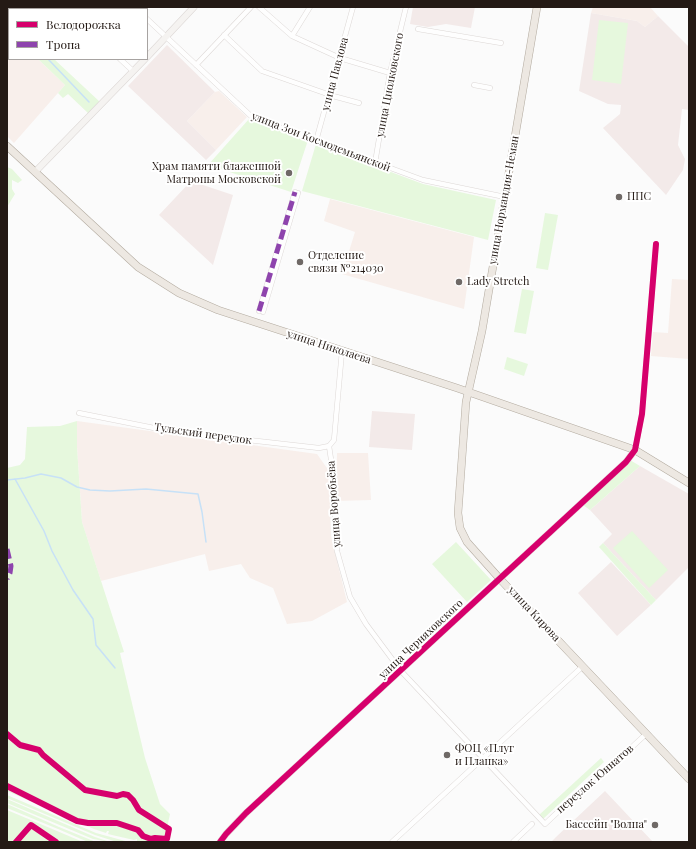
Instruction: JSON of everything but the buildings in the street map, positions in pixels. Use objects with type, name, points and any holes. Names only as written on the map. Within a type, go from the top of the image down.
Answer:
[{"type":"main road","name":"улица Нормандия-Неман","points":[[468,392],[482,331],[537,7]]},
{"type":"main road","name":"улица Николаева","points":[[7,146],[138,267],[178,293],[207,306],[559,422],[635,450],[689,483]]},
{"type":"main road","name":"улица Кирова","points":[[468,392],[458,513],[460,528],[467,542],[689,780]]},
{"type":"street","points":[[148,56],[194,7]]},
{"type":"street","points":[[196,65],[251,7]]},
{"type":"street","points":[[259,7],[292,36],[340,58],[390,73]]},
{"type":"street","points":[[292,36],[310,7]]},
{"type":"street","name":"улица Павлова","points":[[316,141],[330,95],[353,7]]},
{"type":"street","name":"улица Циолковского","points":[[375,163],[390,73],[406,7]]},
{"type":"street","name":"улица Зои Космодемьянской","points":[[148,20],[252,117],[423,180],[505,197]]},
{"type":"street","points":[[418,29],[501,43]]},
{"type":"street","points":[[224,35],[262,71],[330,95],[359,103]]},
{"type":"street","points":[[121,60],[133,71]]},
{"type":"street","points":[[35,172],[144,60]]},
{"type":"street","points":[[474,85],[490,88]]},
{"type":"street","points":[[261,311],[296,193]]},
{"type":"street","points":[[635,450],[642,414],[656,244]]},
{"type":"street","name":"улица Воробьёва","points":[[342,351],[334,440],[329,446],[332,466],[336,551],[350,597],[366,624],[401,671],[545,824]]},
{"type":"street","name":"Тульский переулок","points":[[79,413],[159,429],[319,448],[329,446]]},
{"type":"street","name":"улица Черняховского","points":[[220,842],[246,813],[626,462],[635,450]]},
{"type":"street","points":[[392,842],[583,666]]},
{"type":"street","name":"переулок Юннатов","points":[[545,824],[595,777],[618,760],[646,734]]},
{"type":"street","points":[[513,842],[532,824]]},
{"type":"shaded area","points":[[413,7],[475,7],[471,28],[446,24],[428,27],[410,24]]},
{"type":"shaded area","points":[[593,7],[650,7],[658,16],[645,27],[637,21],[591,13]]},
{"type":"shaded area","points":[[591,13],[637,21],[645,27],[658,16],[689,47],[689,110],[682,109],[678,145],[685,159],[683,170],[666,195],[603,128],[620,114],[621,105],[608,104],[579,91]]},
{"type":"shaded area","points":[[7,29],[8,60],[39,60],[65,85],[14,143],[7,136]]},
{"type":"shaded area","points":[[167,45],[215,92],[187,121],[216,150],[206,160],[128,86]]},
{"type":"shaded area","points":[[219,91],[247,117],[216,150],[187,121],[215,92]]},
{"type":"shaded area","points":[[191,181],[233,195],[213,265],[159,215]]},
{"type":"shaded area","points":[[330,199],[474,237],[464,309],[342,274],[355,232],[324,221]]},
{"type":"shaded area","points":[[672,279],[689,280],[689,359],[651,356],[653,332],[668,333]]},
{"type":"shaded area","points":[[372,411],[415,414],[412,450],[369,447]]},
{"type":"shaded area","points":[[77,421],[317,454],[329,471],[331,536],[347,602],[312,621],[287,624],[273,588],[250,578],[241,564],[209,571],[205,554],[101,581],[82,522],[77,447]]},
{"type":"shaded area","points":[[337,453],[368,453],[371,500],[336,501]]},
{"type":"shaded area","points":[[640,466],[689,494],[689,567],[656,600],[603,543],[612,534],[590,510]]},
{"type":"shaded area","points":[[611,562],[651,605],[617,636],[578,593]]},
{"type":"shaded area","points":[[605,791],[653,842],[551,842],[556,837]]},
{"type":"green space","points":[[599,20],[628,23],[621,84],[592,80]]},
{"type":"green space","points":[[39,60],[55,60],[100,102],[89,114],[68,94],[63,98],[58,93],[65,85]]},
{"type":"green space","points":[[249,119],[308,140],[291,192],[208,165]]},
{"type":"green space","points":[[316,144],[423,184],[496,200],[488,240],[302,191]]},
{"type":"green space","points":[[7,167],[12,169],[22,180],[18,183],[12,180],[12,189],[15,194],[7,207]]},
{"type":"green space","points":[[545,213],[558,215],[548,270],[536,268]]},
{"type":"green space","points":[[522,289],[534,291],[526,334],[514,332]]},
{"type":"green space","points":[[507,357],[528,364],[524,376],[504,369]]},
{"type":"green space","points":[[77,421],[77,447],[82,522],[124,652],[120,653],[145,758],[160,804],[170,814],[164,842],[140,842],[137,841],[137,839],[134,840],[108,834],[109,831],[106,833],[94,829],[7,791],[7,468],[20,465],[25,459],[27,427],[60,426]]},
{"type":"green space","points":[[630,460],[640,466],[590,510],[583,505]]},
{"type":"green space","points":[[632,531],[668,570],[649,588],[613,548]]},
{"type":"green space","points":[[456,542],[491,580],[467,602],[432,564]]},
{"type":"green space","points":[[603,543],[656,600],[651,605],[599,547]]},
{"type":"green space","points":[[601,758],[604,762],[543,819],[539,815]]},
{"type":"green space","points":[[7,795],[96,833],[129,842],[117,842],[95,835],[7,798]]},
{"type":"green space","points":[[7,799],[110,842],[93,839],[7,803]]},
{"type":"green space","points":[[7,804],[96,842],[88,842],[7,808]]},
{"type":"green space","points":[[7,810],[57,831],[83,842],[7,842]]},
{"type":"waterway","points":[[49,60],[89,102]]},
{"type":"waterway","points":[[7,480],[41,474],[61,478],[77,487],[90,490],[110,491],[146,489],[198,494],[206,542]]},
{"type":"waterway","points":[[15,479],[44,531],[52,551],[73,590],[93,619],[96,645],[115,668]]},
{"type":"marked path","points":[[259,311],[295,192]]},
{"type":"marked path","points":[[7,549],[11,566],[7,579]]},
{"type":"cycle path","points":[[220,842],[246,813],[626,462],[635,450],[642,414],[656,244]]},
{"type":"cycle path","points":[[7,734],[20,745],[39,750],[85,790],[117,796],[123,794],[128,795],[139,810],[169,829],[167,839],[151,839],[143,836],[138,830],[117,823],[88,823],[77,821],[7,786]]},
{"type":"cycle path","points":[[16,842],[31,825],[56,842]]},
{"type":"place","name":"Храм памяти блаженной Матроны Московской","points":[[289,173]]},
{"type":"place","name":"ППС","points":[[619,197]]},
{"type":"place","name":"Отделение связи №214030","points":[[300,262]]},
{"type":"place","name":"Lady Stretch","points":[[459,282]]},
{"type":"place","name":"ФОЦ «Плуг и Планка»","points":[[447,755]]},
{"type":"place","name":"Бассейн \"Волна\"","points":[[655,825]]}]
